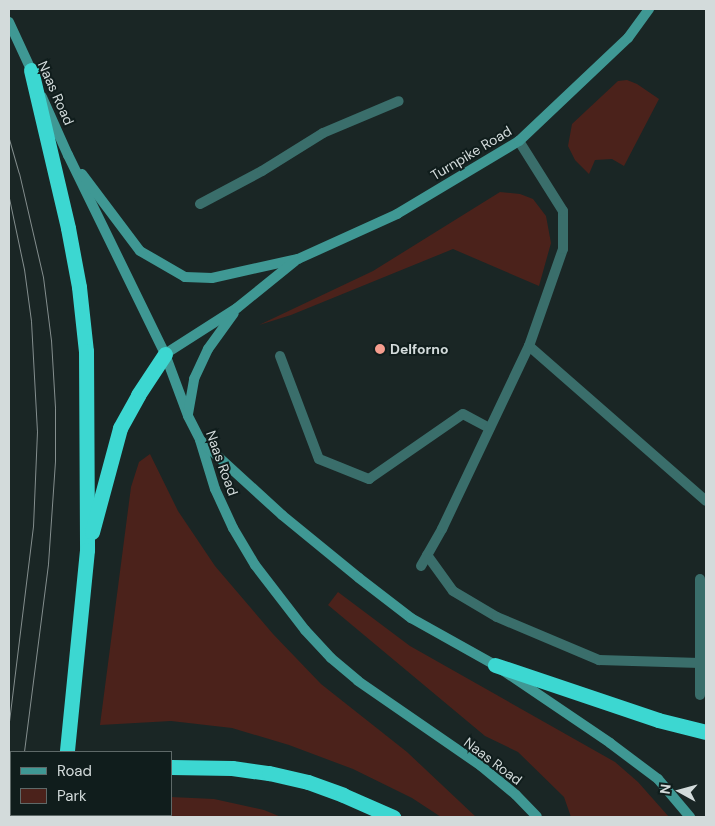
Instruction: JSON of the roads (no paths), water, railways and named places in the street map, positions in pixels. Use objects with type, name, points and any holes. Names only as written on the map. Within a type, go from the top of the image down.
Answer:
[{"type":"highway","points":[[31,70],[68,228],[79,287],[86,351],[87,550],[67,751]]},
{"type":"highway","points":[[87,550],[120,428],[138,395],[165,354]]},
{"type":"highway","points":[[495,665],[658,720],[706,732]]},
{"type":"highway","points":[[172,767],[232,768],[269,773],[308,782],[393,817]]},
{"type":"main road","name":"Turnpike Road","points":[[298,259],[397,214],[519,141],[628,38],[649,9]]},
{"type":"main road","name":"Naas Road","points":[[9,22],[68,156],[165,354],[188,416],[200,440],[215,489],[233,528],[255,565],[305,630],[358,681],[481,766],[516,795],[537,817]]},
{"type":"main road","points":[[68,156],[140,251],[184,278],[212,278],[298,259]]},
{"type":"main road","points":[[165,354],[237,308],[298,259]]},
{"type":"main road","points":[[188,416],[194,378],[208,349],[237,308]]},
{"type":"main road","points":[[200,440],[282,515],[359,578],[411,618],[495,665],[610,743],[658,779],[690,817]]},
{"type":"street","points":[[200,204],[262,171],[322,133],[399,102]]},
{"type":"street","points":[[421,566],[442,529],[529,346],[563,249],[563,211],[519,141]]},
{"type":"street","points":[[529,346],[706,501]]},
{"type":"street","points":[[280,356],[319,459],[369,479],[463,414],[489,428]]},
{"type":"street","points":[[427,555],[453,591],[498,618],[599,660],[700,663]]},
{"type":"street","points":[[700,579],[700,695]]},
{"type":"tram line","points":[[9,139],[19,173],[43,277],[51,340],[55,408],[55,461],[48,564],[24,751]]},
{"type":"tram line","points":[[9,198],[24,269],[31,321],[37,431],[33,526],[9,721]]},
{"type":"place","name":"Delforno","points":[[380,349]]}]
